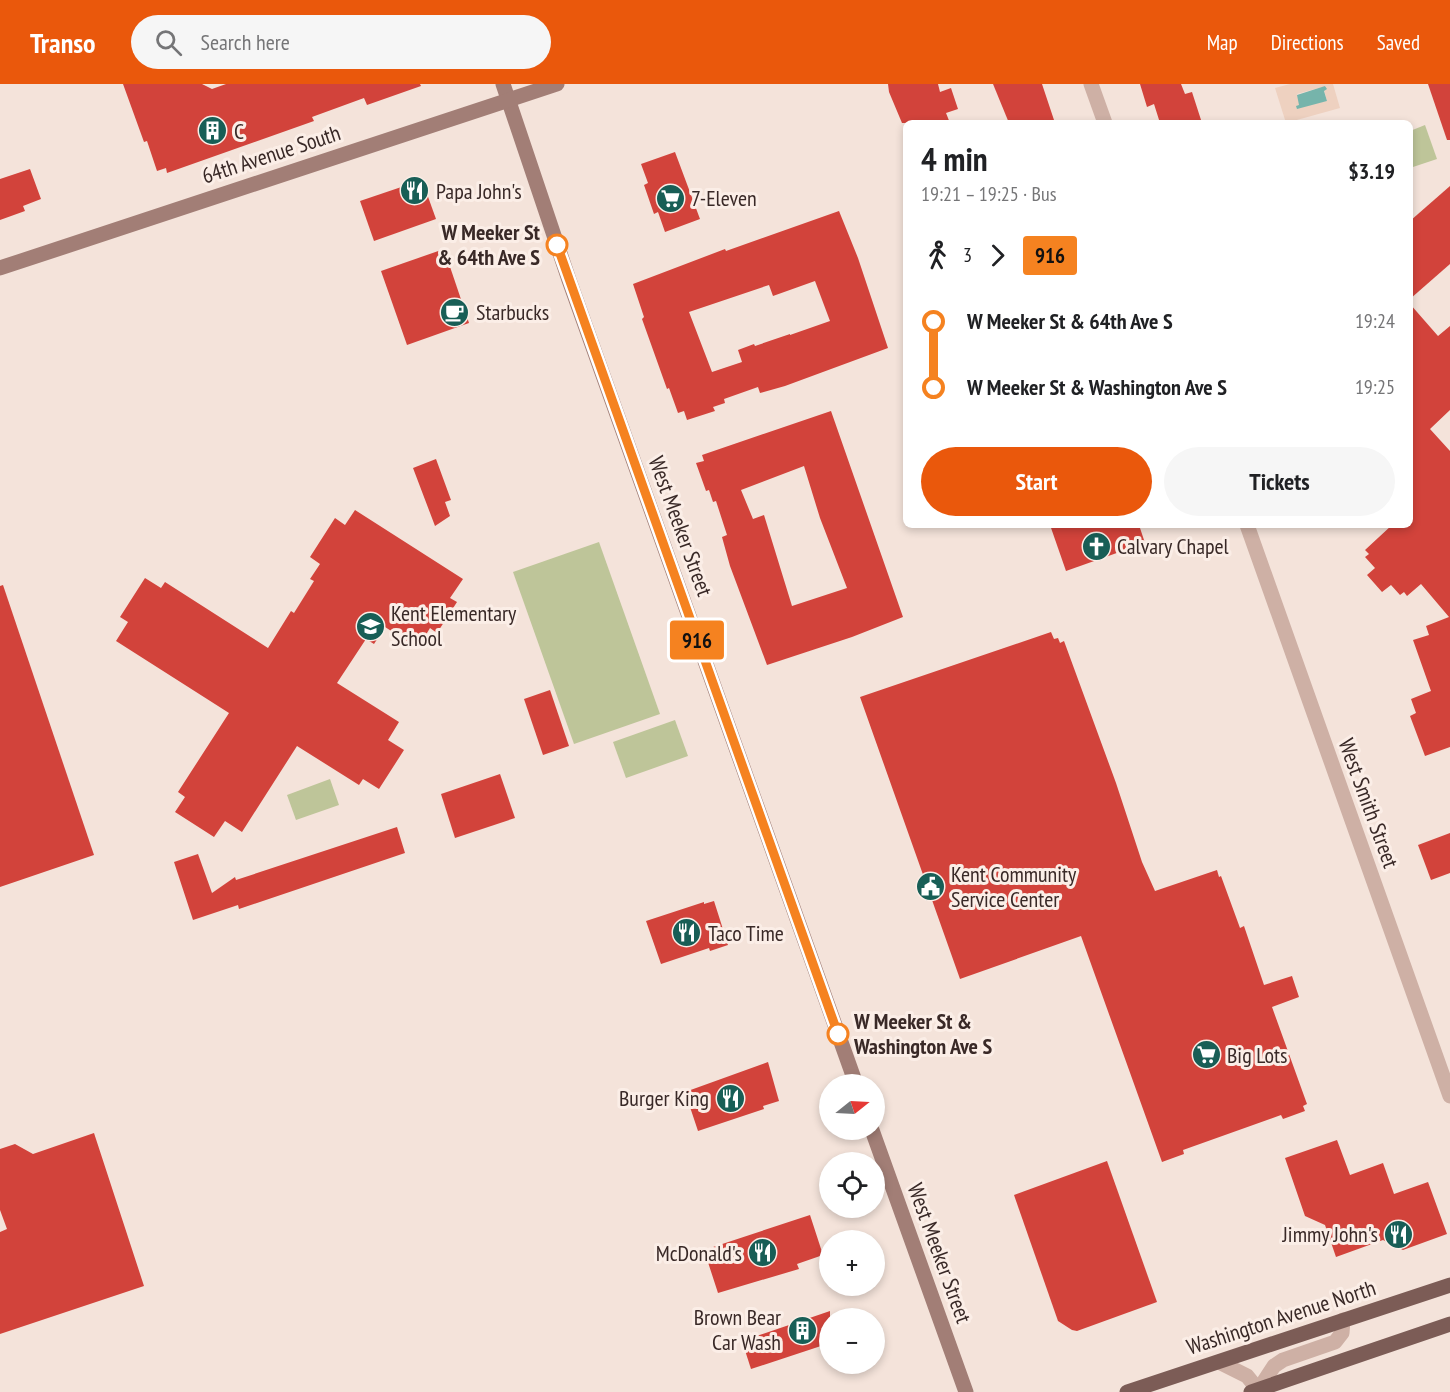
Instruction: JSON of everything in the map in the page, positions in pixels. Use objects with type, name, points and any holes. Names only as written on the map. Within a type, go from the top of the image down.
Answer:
[{"type":"main road","name":"West Meeker Street","points":[[503,84],[569,280],[852,1074]]},
{"type":"main road","name":"64th Avenue South","points":[[0,268],[557,84]]},
{"type":"main road","name":"West Meeker Street","points":[[876,1140],[966,1392]]},
{"type":"main road","name":"Washington Avenue North","points":[[1127,1392],[1450,1285]]},
{"type":"main road","points":[[1256,1391],[1450,1324]]},
{"type":"street","points":[[1091,84],[1104,120]]},
{"type":"street","name":"West Smith Street","points":[[1248,528],[1450,1096]]},
{"type":"street","points":[[1219,1362],[1247,1376],[1256,1391],[1274,1366],[1283,1360],[1335,1342],[1342,1333],[1343,1320]]},
{"type":"green space","points":[[1425,125],[1437,159],[1413,167],[1413,130]]},
{"type":"green space","points":[[599,542],[660,714],[574,744],[513,572]]},
{"type":"green space","points":[[675,720],[688,756],[626,778],[613,742]]},
{"type":"green space","points":[[330,779],[339,805],[296,820],[287,795]]},
{"type":"shaded area","points":[[1290,84],[1333,84],[1340,108],[1297,120],[1285,120],[1275,88]],"holes":[[[1326,86],[1324,90],[1327,101],[1300,105],[1297,94]]]},
{"type":"water","points":[[1325,86],[1327,101],[1297,109],[1296,106],[1299,105],[1297,95]]},
{"type":"building","name":"C","points":[[123,84],[202,84],[212,89],[226,84],[420,84],[421,86],[367,105],[364,98],[312,117],[314,121],[167,173],[166,168],[157,171]]},
{"type":"building","points":[[888,84],[938,84],[940,92],[951,88],[958,109],[946,113],[949,120],[903,120],[902,123]]},
{"type":"building","points":[[993,84],[1042,84],[1054,120],[1008,120]]},
{"type":"building","points":[[1140,84],[1181,84],[1185,94],[1192,92],[1201,120],[1159,120],[1154,104],[1147,107]]},
{"type":"building","points":[[1428,84],[1450,84],[1450,140],[1447,140]]},
{"type":"building","name":"7-Eleven","points":[[675,152],[700,219],[665,232],[658,212],[654,214],[644,185],[648,183],[641,164]]},
{"type":"building","points":[[30,169],[41,199],[23,206],[25,211],[0,220],[0,179]]},
{"type":"building","points":[[422,180],[436,219],[374,241],[360,201]]},
{"type":"building","points":[[1450,186],[1450,264],[1413,296],[1413,218]]},
{"type":"building","points":[[839,211],[858,258],[888,348],[785,386],[760,393],[758,387],[724,399],[725,403],[713,407],[715,411],[687,420],[684,411],[678,413],[669,388],[667,389],[642,319],[644,317],[633,284],[725,249],[726,251]],"holes":[[[815,281],[830,321],[738,350],[742,362],[712,372],[689,312],[769,285],[773,296]]]},
{"type":"building","points":[[444,249],[469,323],[407,345],[381,271]]},
{"type":"building","points":[[1413,307],[1438,336],[1450,326],[1450,410],[1430,429],[1450,451],[1450,747],[1425,756],[1410,716],[1416,713],[1411,699],[1431,691],[1413,640],[1429,635],[1426,626],[1449,617],[1421,584],[1407,596],[1404,592],[1400,595],[1391,585],[1382,592],[1367,575],[1375,568],[1365,557],[1369,554],[1365,550],[1389,528],[1413,528]]},
{"type":"building","points":[[831,411],[903,617],[852,637],[767,665],[730,566],[722,537],[727,535],[716,501],[713,502],[709,490],[706,491],[696,463],[704,461],[702,455]],"holes":[[[804,466],[820,518],[847,588],[792,606],[764,515],[753,519],[741,490]]]},
{"type":"building","points":[[436,459],[451,500],[445,502],[450,516],[435,526],[413,468]]},
{"type":"building","points":[[355,510],[463,579],[450,598],[457,602],[437,633],[430,628],[418,648],[385,627],[374,644],[366,639],[337,683],[399,722],[388,740],[404,750],[379,789],[363,779],[359,785],[297,746],[242,832],[225,821],[214,837],[175,812],[185,797],[178,792],[229,713],[116,641],[128,622],[120,617],[145,578],[161,588],[165,582],[268,648],[291,611],[294,613],[314,581],[310,579],[320,564],[310,557],[335,518],[345,525]]},
{"type":"building","name":"Calvary Chapel","points":[[1051,528],[1140,528],[1145,543],[1066,571]]},
{"type":"building","points":[[3,585],[94,855],[0,887],[0,586]]},
{"type":"building","points":[[1051,632],[1054,639],[1058,638],[1060,643],[1064,641],[1142,862],[1155,891],[1217,870],[1240,928],[1244,926],[1264,985],[1292,976],[1299,997],[1272,1007],[1307,1104],[1303,1106],[1305,1111],[1283,1119],[1281,1115],[1183,1150],[1184,1154],[1162,1162],[1081,936],[960,979],[860,697]]},
{"type":"building","points":[[550,690],[569,746],[543,755],[524,699]]},
{"type":"building","points":[[500,774],[515,818],[455,838],[441,794]]},
{"type":"building","points":[[397,827],[405,853],[239,909],[238,905],[193,920],[174,862],[198,854],[212,893],[235,877],[236,880]]},
{"type":"building","points":[[1450,833],[1450,873],[1431,880],[1418,845]]},
{"type":"building","name":"Taco Time","points":[[714,901],[728,945],[710,951],[709,948],[661,964],[646,921],[704,902],[704,904]]},
{"type":"building","name":"Burger King","points":[[768,1062],[779,1101],[763,1106],[764,1109],[698,1131],[685,1092]]},
{"type":"building","points":[[94,1133],[144,1286],[0,1334],[0,1232],[7,1229],[0,1210],[0,1149],[15,1144],[33,1154]]},
{"type":"building","points":[[1337,1140],[1350,1175],[1383,1163],[1394,1194],[1428,1182],[1447,1234],[1403,1250],[1383,1240],[1336,1257],[1325,1225],[1305,1216],[1285,1158]]},
{"type":"building","points":[[1107,1161],[1157,1302],[1077,1331],[1058,1321],[1014,1195]]},
{"type":"building","name":"McDonald's","points":[[810,1215],[819,1243],[819,1256],[797,1264],[799,1269],[718,1293],[704,1250]]},
{"type":"building","name":"Brown Bear Car Wash","points":[[819,1315],[819,1347],[751,1369],[742,1341]]},
{"type":"bus line","name":"916","points":[[557,245],[838,1034]]},
{"type":"place","name":"C","points":[[213,131]]},
{"type":"place","name":"Papa John's","points":[[415,191]]},
{"type":"place","name":"7-Eleven","points":[[670,198]]},
{"type":"place","name":"W Meeker St & 64th Ave S","points":[[557,245]]},
{"type":"place","name":"Starbucks","points":[[455,312]]},
{"type":"place","name":"Calvary Chapel","points":[[1096,546]]},
{"type":"place","name":"Kent Elementary School","points":[[370,626]]},
{"type":"place","name":"Kent Community Service Center","points":[[930,887]]},
{"type":"place","name":"Taco Time","points":[[687,933]]},
{"type":"place","name":"W Meeker St & Washington Ave S","points":[[838,1034]]},
{"type":"place","name":"Big Lots","points":[[1206,1055]]},
{"type":"place","name":"Burger King","points":[[730,1098]]},
{"type":"place","name":"Jimmy John's","points":[[1399,1234]]},
{"type":"place","name":"McDonald's","points":[[763,1253]]},
{"type":"place","name":"Brown Bear Car Wash","points":[[802,1330]]}]
